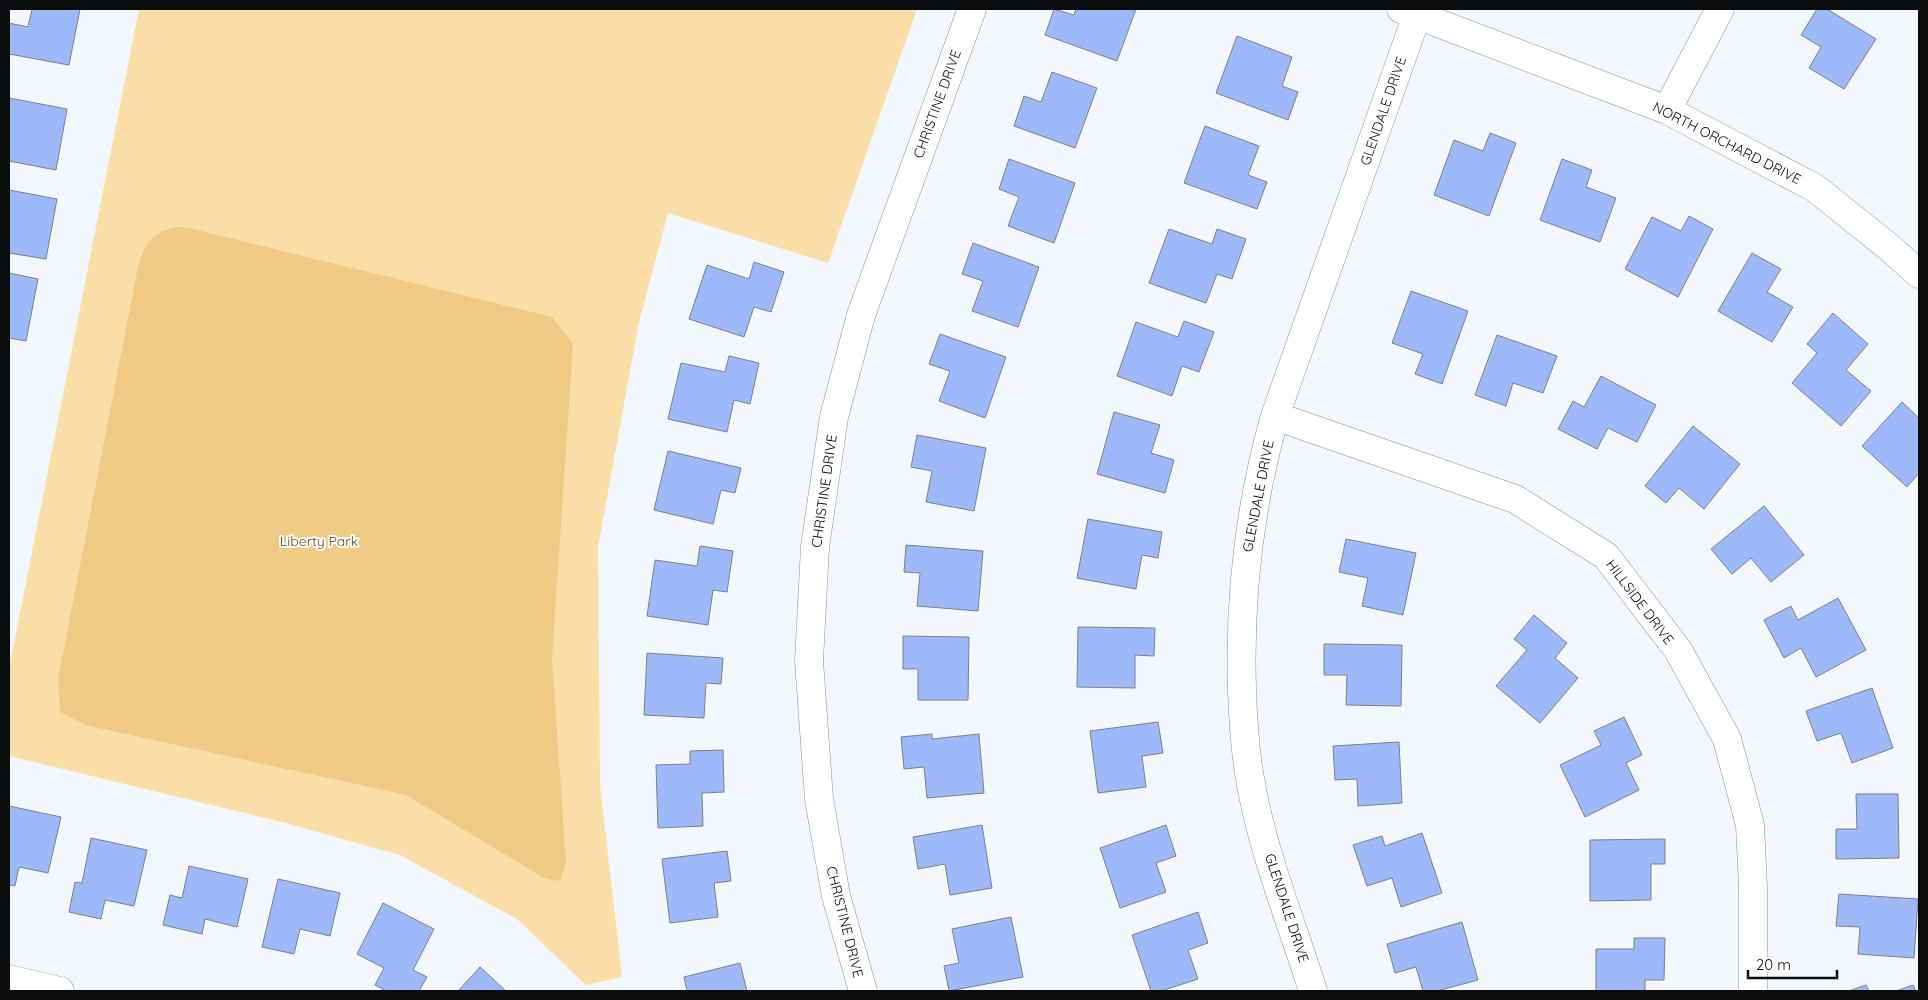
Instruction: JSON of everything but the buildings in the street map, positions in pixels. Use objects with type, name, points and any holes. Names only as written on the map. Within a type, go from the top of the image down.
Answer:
[{"type":"street","name":"CHRISTINE DRIVE","points":[[863,991],[836,896],[819,799],[809,661],[816,547],[834,416],[861,315],[972,9]]},
{"type":"street","points":[[1667,110],[1720,9]]},
{"type":"street","name":"NORTH ORCHARD DRIVE","points":[[1409,12],[1667,110],[1815,188],[1890,248],[1919,274]]},
{"type":"street","name":"GLENDALE DRIVE","points":[[1313,991],[1264,838],[1251,784],[1243,720],[1241,616],[1246,560],[1262,465],[1276,416],[1409,12]]},
{"type":"street","name":"HILLSIDE DRIVE","points":[[1276,416],[1515,499],[1606,556],[1678,650],[1727,739],[1750,825],[1753,887],[1753,991]]},
{"type":"street","points":[[9,980],[60,991]]},
{"type":"green space","name":"Liberty Park","points":[[139,9],[917,9],[828,263],[668,213],[639,322],[598,547],[600,785],[622,977],[586,985],[517,919],[400,855],[282,822],[9,756],[9,669]]},
{"type":"shaded area","points":[[175,227],[189,228],[552,317],[573,344],[552,658],[566,863],[560,881],[544,878],[406,795],[85,725],[60,712],[58,679],[138,267],[146,245],[159,233]]}]
